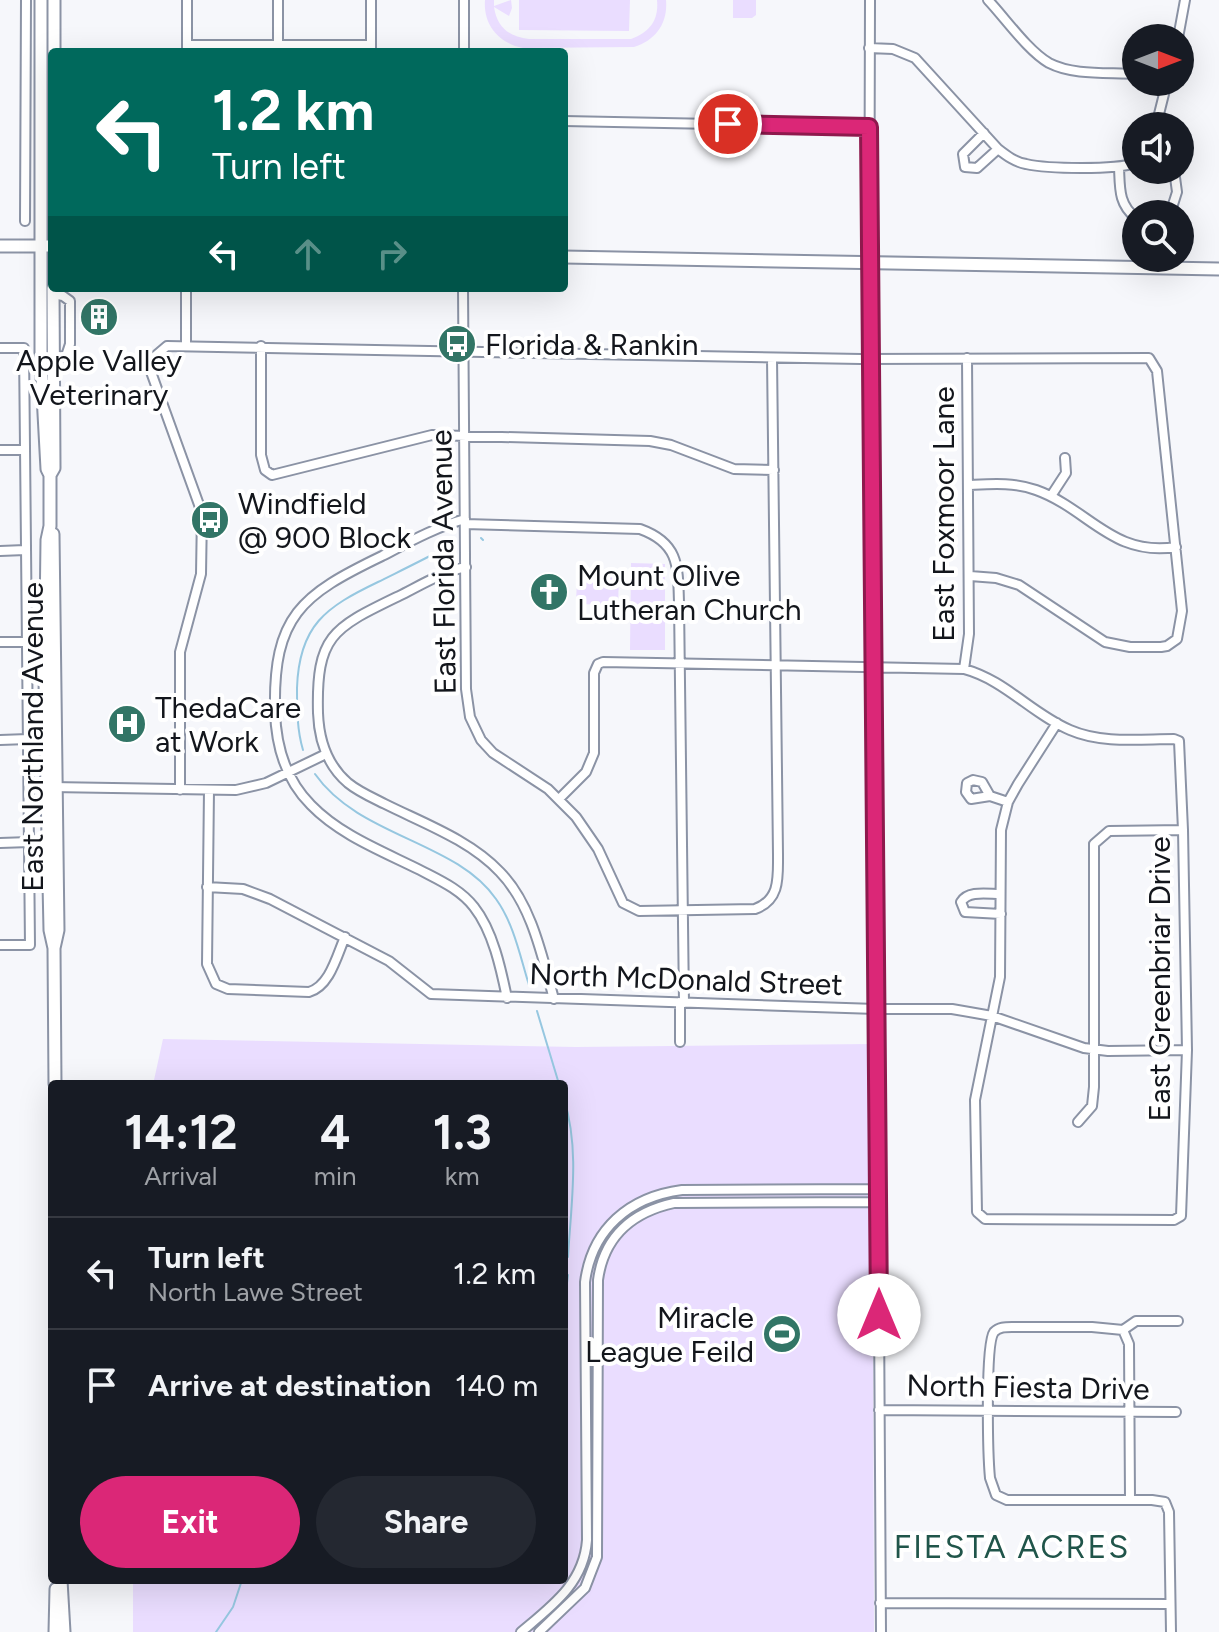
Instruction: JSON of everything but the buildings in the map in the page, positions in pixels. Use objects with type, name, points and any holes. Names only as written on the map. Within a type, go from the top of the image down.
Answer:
[{"type":"main road","name":"East Northland Avenue","points":[[41,0],[47,358],[54,468],[50,475],[46,568],[55,1080]]},
{"type":"main road","points":[[54,0],[54,48]]},
{"type":"main road","points":[[0,246],[46,246]]},
{"type":"main road","points":[[568,257],[1219,269]]},
{"type":"main road","name":"East Northland Avenue","points":[[47,358],[53,292]]},
{"type":"main road","points":[[55,1632],[59,1584]]},
{"type":"main road","points":[[59,1584],[64,1632]]},
{"type":"street","points":[[25,221],[26,0]]},
{"type":"street","points":[[187,0],[187,48],[278,45],[371,48],[371,0]]},
{"type":"street","points":[[278,0],[278,45]]},
{"type":"street","points":[[464,0],[464,48]]},
{"type":"street","points":[[870,0],[869,359],[875,667],[881,1632]]},
{"type":"street","points":[[988,0],[1050,63],[1069,70],[1122,73]]},
{"type":"street","points":[[1181,24],[1185,0]]},
{"type":"street","points":[[869,48],[893,49],[915,58],[998,149],[1011,159],[1027,165],[1122,166]]},
{"type":"street","points":[[568,121],[869,127]]},
{"type":"street","points":[[984,133],[963,154],[961,158],[965,167],[977,168],[998,149]]},
{"type":"street","points":[[1119,167],[1122,200]]},
{"type":"street","points":[[47,358],[66,356],[69,350],[70,304],[55,292]]},
{"type":"street","points":[[186,292],[186,344]]},
{"type":"street","name":"East Florida Avenue","points":[[463,292],[466,689],[474,729],[493,753],[559,799],[576,817],[598,849],[628,908],[683,911]]},
{"type":"street","points":[[180,790],[180,652],[201,574],[202,513],[151,372],[154,357],[167,346],[772,358],[1146,357],[1152,361],[1157,371],[1182,611],[1177,638],[1167,646],[1112,645],[1096,638],[1019,585],[996,578],[970,576]]},
{"type":"street","points":[[261,346],[261,455],[267,473],[276,475],[417,437],[465,435],[650,441],[671,445],[734,469],[774,470]]},
{"type":"street","points":[[0,348],[24,348],[30,842],[30,945],[0,945]]},
{"type":"street","points":[[683,911],[755,909],[767,904],[776,890],[772,358]]},
{"type":"street","name":"East Foxmoor Lane","points":[[964,669],[969,634],[970,576],[967,358]]},
{"type":"street","points":[[0,450],[25,450]]},
{"type":"street","points":[[1051,496],[1066,473],[1065,458]]},
{"type":"street","points":[[968,485],[1016,485],[1051,496],[1108,534],[1129,544],[1145,549],[1176,547]]},
{"type":"street","points":[[507,998],[489,935],[476,909],[442,882],[332,825],[309,804],[287,773],[275,724],[275,675],[280,645],[292,619],[328,583],[435,529],[465,521],[631,527],[648,532],[666,543],[676,559],[678,570],[683,911],[680,1042]]},
{"type":"street","points":[[0,551],[25,550]]},
{"type":"street","points":[[466,567],[446,573],[361,614],[334,635],[322,657],[319,671],[319,728],[326,754],[337,773],[355,788],[459,842],[484,857],[501,873],[517,893],[529,919],[554,999]]},
{"type":"street","points":[[0,642],[27,642]]},
{"type":"street","points":[[559,799],[586,772],[594,753],[595,668],[603,662],[964,669],[992,680],[1057,723],[1008,802],[1001,830],[1001,968],[992,1016]]},
{"type":"street","name":"East Greenbriar Drive","points":[[992,1016],[975,1100],[975,1206],[978,1216],[985,1219],[1165,1221],[1181,1216],[1187,1050],[1179,742],[1174,739],[1093,737],[1057,723]]},
{"type":"street","points":[[0,740],[28,739]]},
{"type":"street","points":[[51,787],[236,790],[255,787],[326,754]]},
{"type":"street","points":[[209,790],[207,964],[212,978],[222,987],[289,992],[316,990],[325,980],[345,937]]},
{"type":"street","points":[[990,796],[1008,802]]},
{"type":"street","points":[[1078,1122],[1092,1106],[1095,1049],[1094,844],[1103,834],[1114,831],[1183,830]]},
{"type":"street","points":[[0,843],[30,842]]},
{"type":"street","name":"North McDonald Street","points":[[207,887],[254,892],[389,961],[431,994],[952,1009],[992,1016],[1067,1043],[1095,1049],[1187,1050]]},
{"type":"street","points":[[1000,894],[970,894],[962,898],[961,905],[965,912],[1001,914]]},
{"type":"street","points":[[521,1632],[568,1590],[584,1559],[587,1540],[585,1282],[593,1250],[610,1223],[638,1202],[682,1190],[878,1189]]},
{"type":"street","points":[[539,1632],[585,1588],[597,1557],[598,1280],[601,1262],[615,1236],[645,1212],[674,1203],[878,1202]]},
{"type":"street","points":[[1171,1632],[1168,1506],[1160,1500],[1001,1498],[992,1489],[990,1343],[999,1329],[1092,1327],[1123,1330],[1136,1321],[1178,1321]]},
{"type":"street","points":[[1123,1330],[1129,1344],[1130,1499]]},
{"type":"street","name":"North Fiesta Drive","points":[[879,1410],[1176,1412]]},
{"type":"street","points":[[880,1603],[1170,1604]]},
{"type":"shaded area","points":[[485,0],[494,0],[494,6],[511,0],[509,16],[494,7],[498,20],[510,33],[529,39],[631,39],[652,24],[657,0],[666,0],[666,8],[659,30],[649,40],[634,47],[523,48],[514,46],[494,32],[487,17]]},
{"type":"shaded area","points":[[519,0],[630,0],[629,31],[519,30]]},
{"type":"shaded area","points":[[733,0],[756,0],[756,15],[752,18],[733,18]]},
{"type":"shaded area","points":[[631,563],[665,564],[665,650],[630,650]]},
{"type":"shaded area","points":[[577,577],[619,577],[618,605],[576,604]]},
{"type":"shaded area","points":[[163,1039],[576,1047],[872,1044],[874,1632],[133,1632],[133,1584],[568,1584],[568,1080],[154,1080]]},
{"type":"waterway","points":[[303,750],[298,727],[297,688],[303,648],[310,633],[330,610],[344,600],[445,548]]},
{"type":"waterway","points":[[315,774],[334,795],[356,812],[457,864],[479,880],[496,899],[507,919],[529,985]]},
{"type":"waterway","points":[[537,1011],[558,1080]]},
{"type":"waterway","points":[[568,1114],[573,1157],[568,1257]]},
{"type":"waterway","points":[[216,1632],[233,1607],[241,1584]]},
{"type":"place","name":"Apple Valley Veterinary","points":[[99,317]]},
{"type":"place","name":"Florida & Rankin","points":[[457,344]]},
{"type":"place","name":"Windfield @ 900 Block","points":[[210,520]]},
{"type":"place","name":"Mount Olive Lutheran Church","points":[[549,592]]},
{"type":"place","name":"ThedaCare at Work","points":[[127,724]]},
{"type":"place","name":"Miracle League Feild","points":[[782,1334]]},
{"type":"district","name":"FIESTA ACRES","points":[[1012,1547]]},
{"type":"route","points":[[728,124],[869,127],[879,1315]]}]
